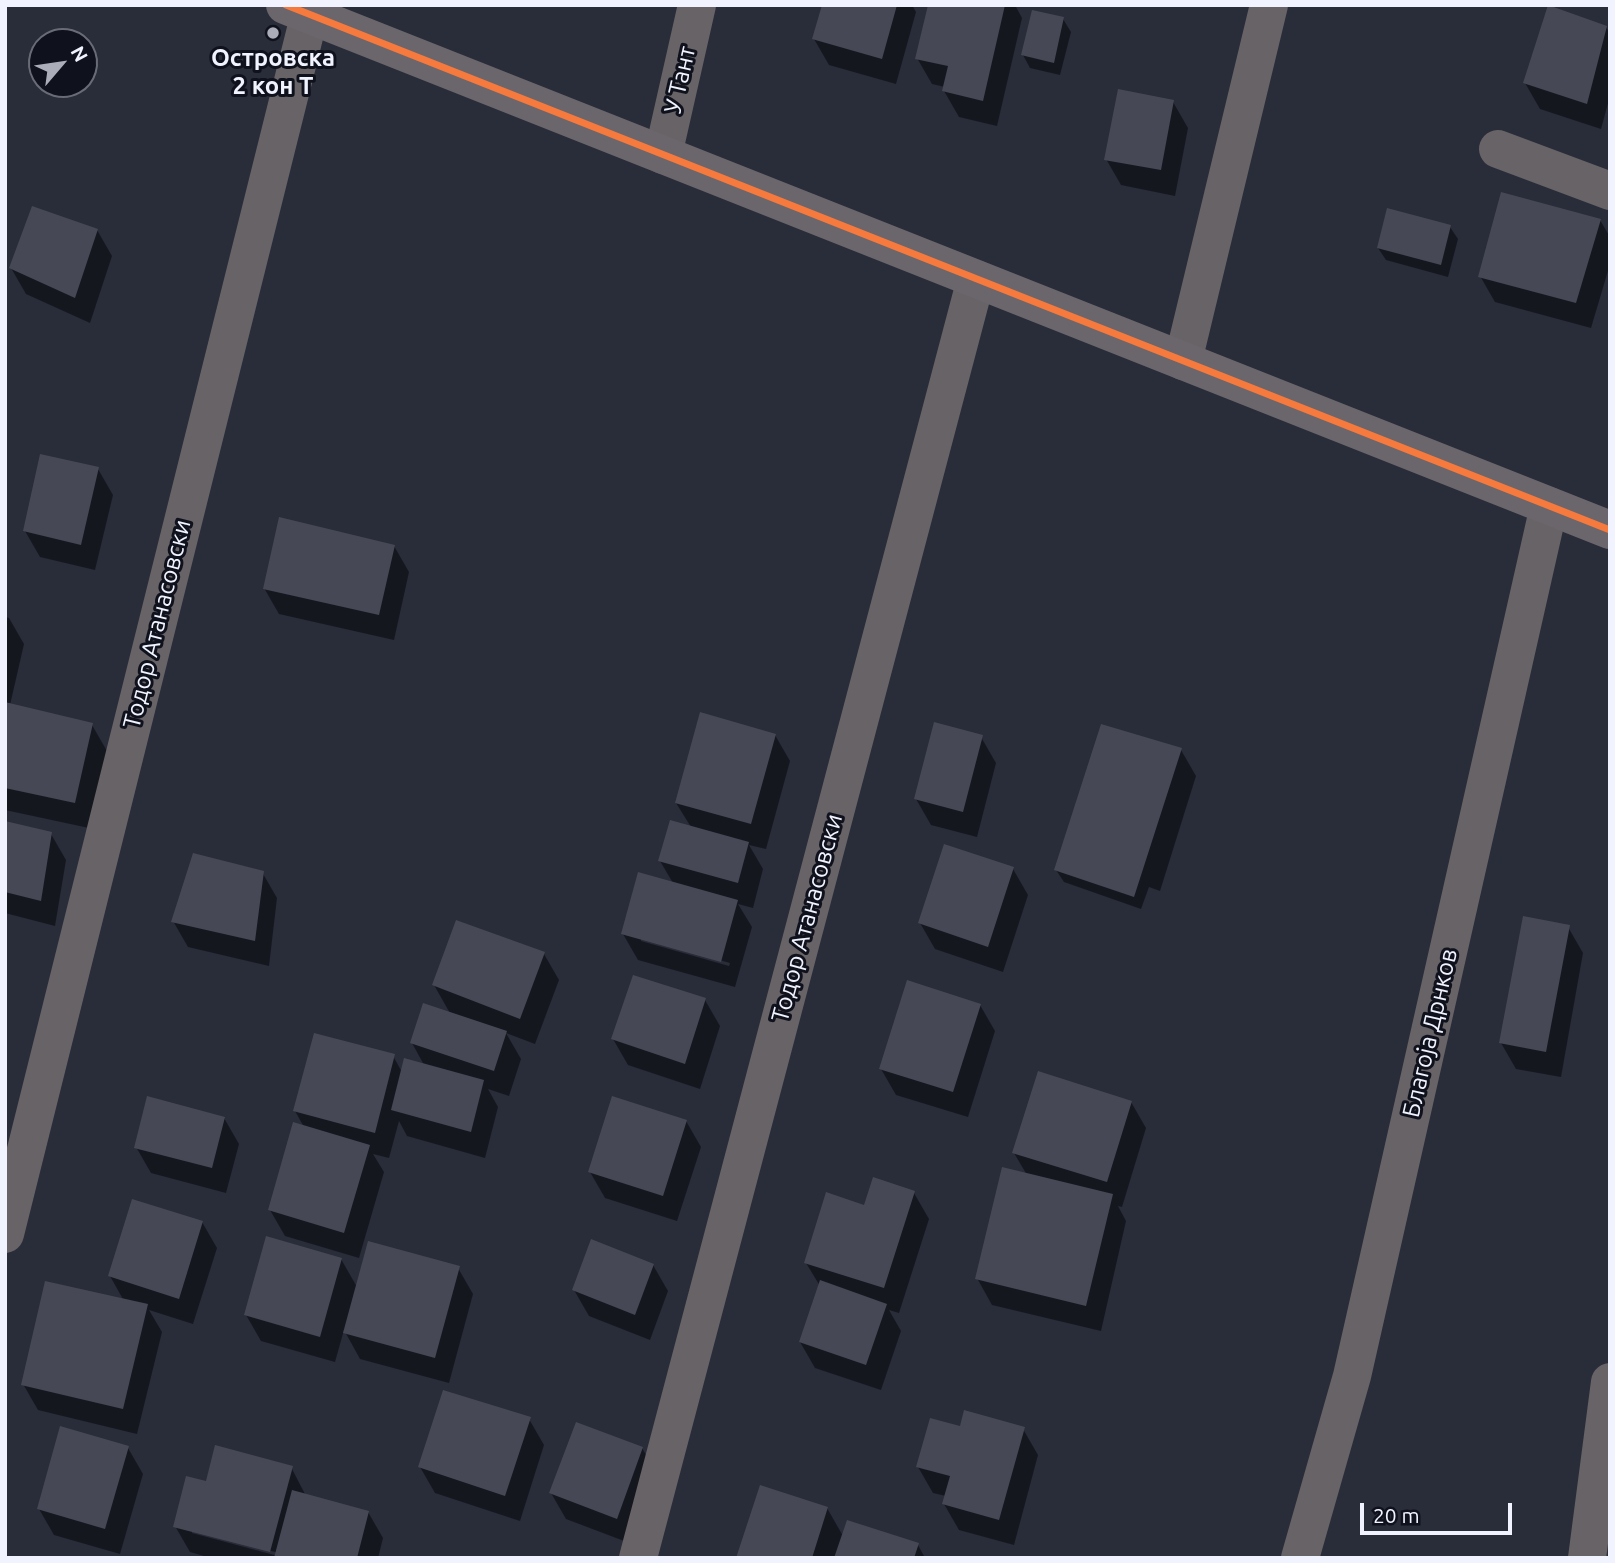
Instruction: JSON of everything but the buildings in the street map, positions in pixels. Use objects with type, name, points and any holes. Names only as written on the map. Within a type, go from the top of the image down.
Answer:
[{"type":"street","name":"У Тант","points":[[663,155],[697,5]]},
{"type":"street","points":[[1183,361],[1269,5]]},
{"type":"street","points":[[302,9],[1610,530]]},
{"type":"street","name":"Тодор Атанасовски","points":[[5,1234],[302,9]]},
{"type":"street","points":[[1498,149],[1610,191]]},
{"type":"street","name":"Тодор Атанасовски","points":[[638,1558],[976,279]]},
{"type":"street","name":"Благоја Дрнков","points":[[1300,1558],[1352,1376],[1549,506]]},
{"type":"street","points":[[1587,1558],[1610,1382]]},
{"type":"transit line","points":[[286,5],[1610,530]]},
{"type":"place","name":"Островска 2 кон T","points":[[273,33]]}]
